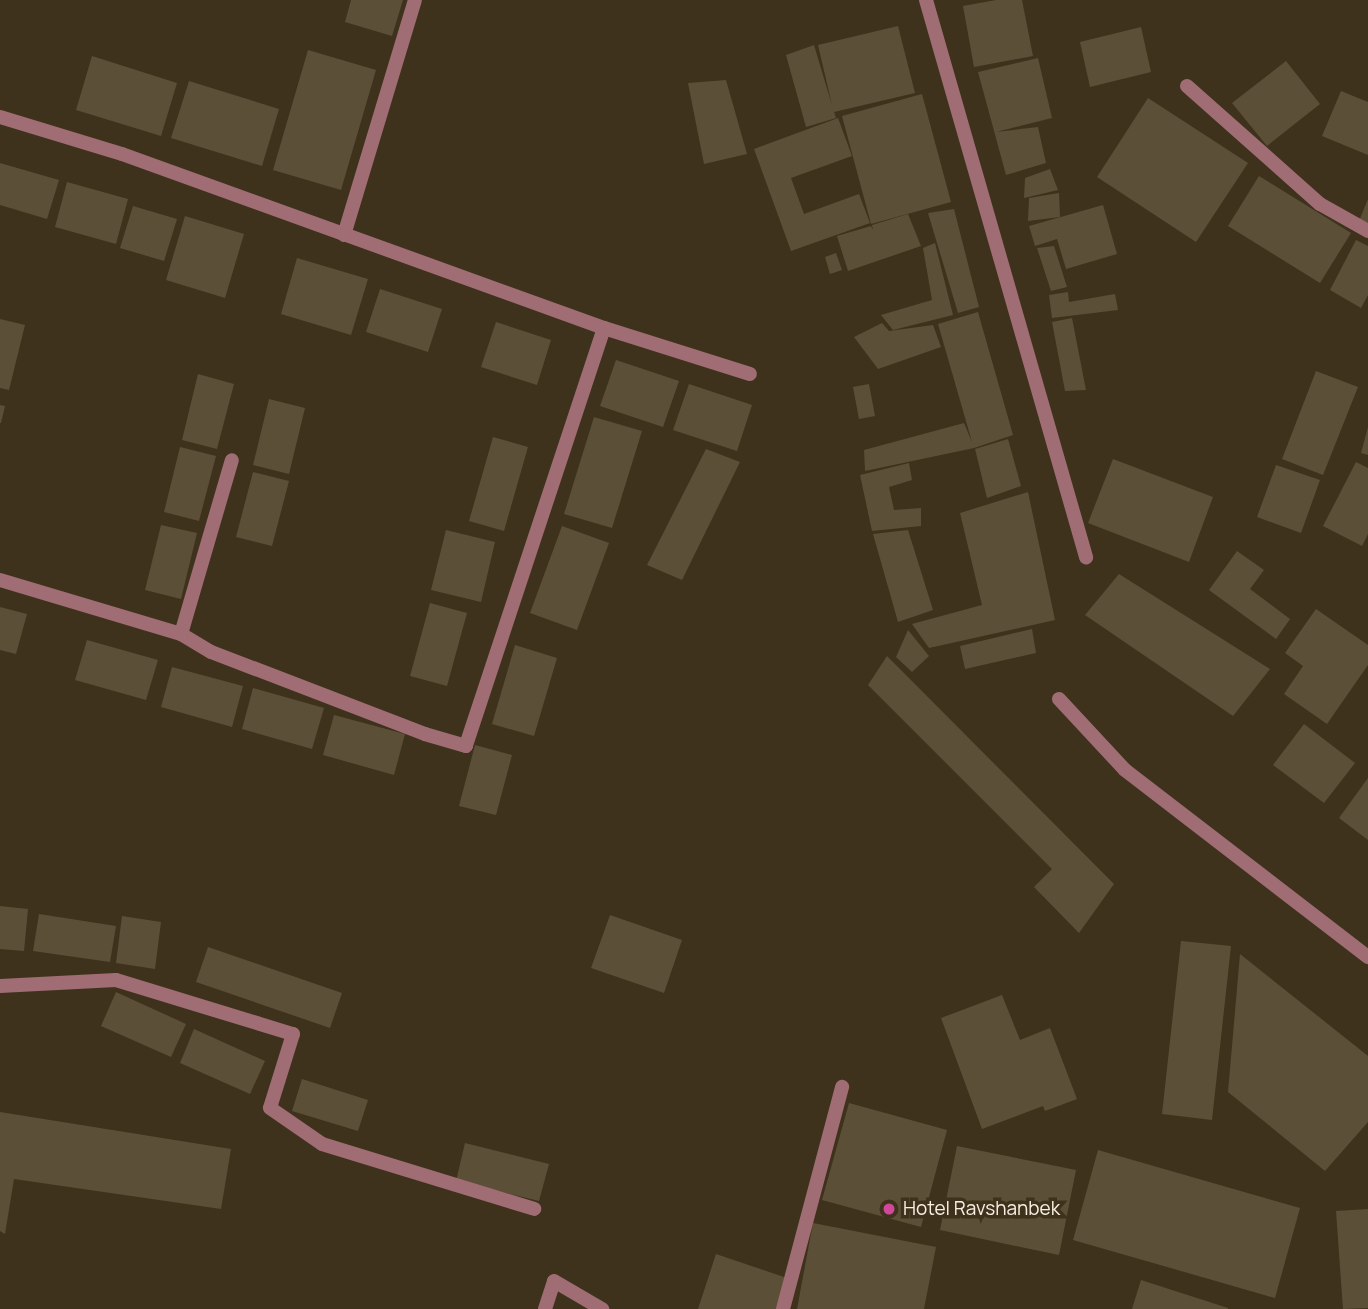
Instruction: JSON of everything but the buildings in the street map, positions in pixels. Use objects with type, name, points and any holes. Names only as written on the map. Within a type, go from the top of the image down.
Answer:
[{"type":"street","points":[[344,235],[415,0]]},
{"type":"street","points":[[926,0],[1086,558]]},
{"type":"street","points":[[1187,86],[1320,204],[1368,231]]},
{"type":"street","points":[[0,117],[122,154],[604,328],[750,374]]},
{"type":"street","points":[[0,580],[181,634],[211,652],[425,734],[467,746],[604,328]]},
{"type":"street","points":[[181,634],[232,460]]},
{"type":"street","points":[[1059,699],[1125,770],[1368,957]]},
{"type":"street","points":[[0,986],[116,981],[293,1034],[270,1108],[322,1144],[534,1209]]},
{"type":"street","points":[[783,1309],[842,1087]]},
{"type":"street","points":[[545,1309],[554,1281],[602,1309]]},
{"type":"place","name":"Hotel Ravshanbek","points":[[889,1209]]}]
